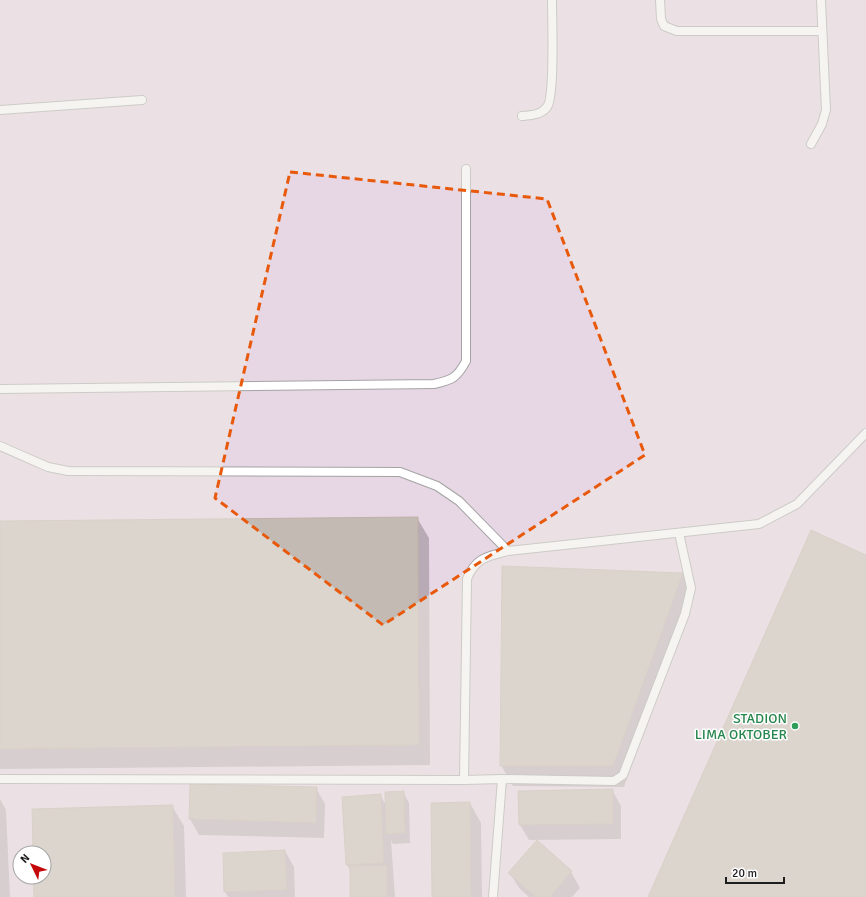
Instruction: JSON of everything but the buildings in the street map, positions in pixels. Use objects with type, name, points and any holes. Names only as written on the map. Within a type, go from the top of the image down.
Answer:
[{"type":"lane","points":[[522,116],[538,115],[548,106],[551,91],[552,0]]},
{"type":"lane","points":[[660,0],[661,19],[664,26],[677,31],[822,31]]},
{"type":"lane","points":[[811,144],[820,129],[826,110],[821,0]]},
{"type":"lane","points":[[0,110],[142,100]]},
{"type":"lane","points":[[0,390],[434,384],[450,380],[460,374],[466,361],[466,169]]},
{"type":"lane","points":[[464,780],[467,579],[470,570],[481,559],[508,551],[759,524],[797,504],[866,433]]},
{"type":"lane","points":[[0,446],[48,467],[68,471],[400,472],[437,486],[459,502],[508,551]]},
{"type":"lane","points":[[0,779],[502,779],[614,781],[623,775],[685,614],[691,588],[688,568],[679,533]]},
{"type":"lane","points":[[493,897],[502,779]]},
{"type":"highlighted area","points":[[290,172],[547,199],[645,455],[383,625],[215,498]]},
{"type":"shaded area","points":[[0,0],[866,0],[866,897],[0,897]]},
{"type":"place","name":"STADION LIMA OKTOBER","points":[[795,726]]}]
